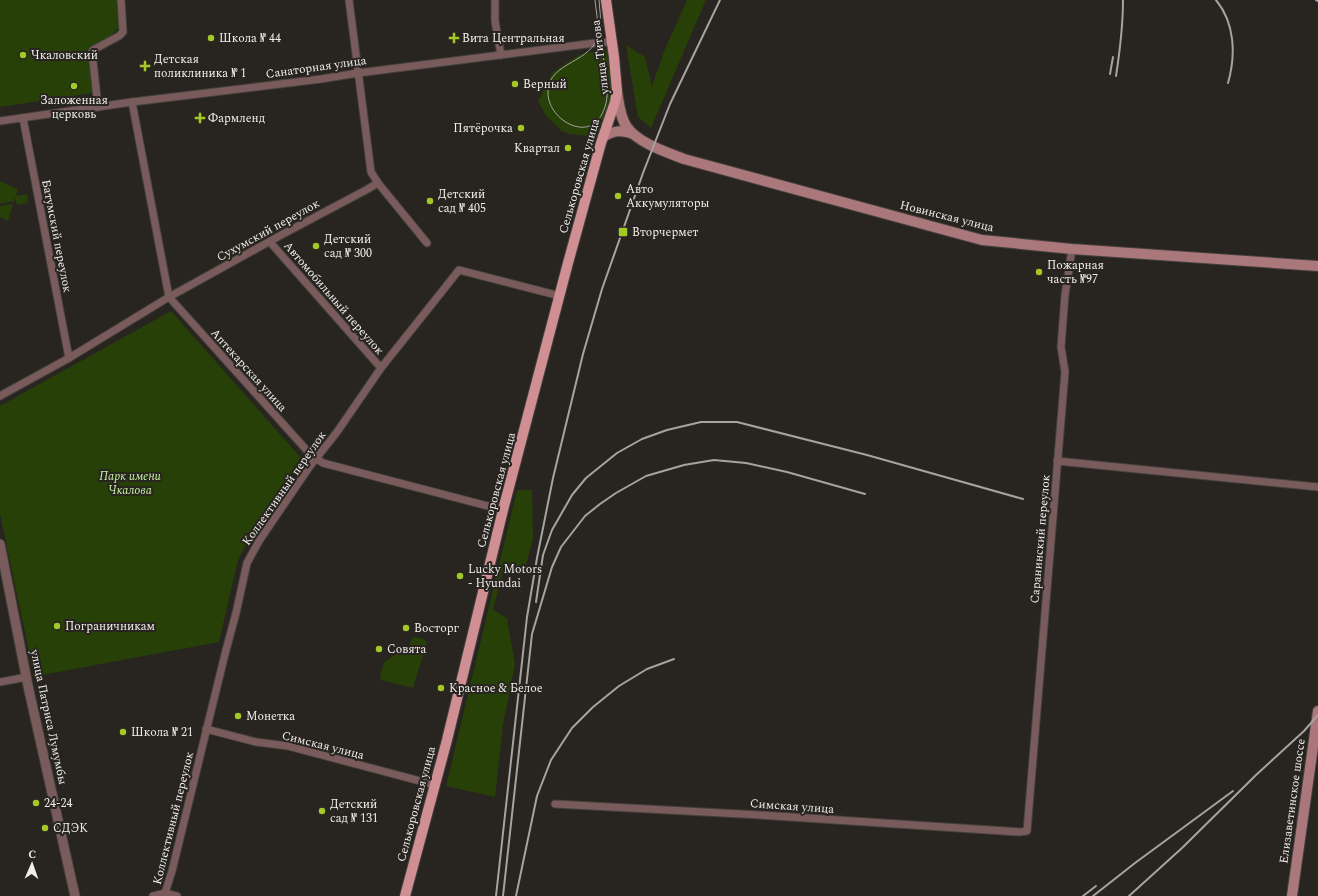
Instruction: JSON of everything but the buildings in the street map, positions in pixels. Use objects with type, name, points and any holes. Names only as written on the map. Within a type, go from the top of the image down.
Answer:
[{"type":"main road","name":"улица Титова","points":[[606,0],[612,42],[616,91],[621,111]]},
{"type":"main road","name":"Селькоровская улица","points":[[405,896],[435,786],[503,510],[603,137],[613,108],[616,91]]},
{"type":"main road","name":"Новинская улица","points":[[621,111],[626,126],[633,134],[653,147],[684,159],[982,240],[1072,249],[1318,266]]},
{"type":"main road","points":[[603,137],[618,131],[633,134]]},
{"type":"main road","name":"Елизаветинское шоссе","points":[[1292,896],[1318,710]]},
{"type":"street","points":[[98,107],[92,52],[123,32],[121,0]]},
{"type":"street","points":[[349,0],[371,172],[378,183],[427,242]]},
{"type":"street","points":[[494,0],[495,21],[501,55]]},
{"type":"street","name":"Санаторная улица","points":[[0,121],[132,102],[612,42]]},
{"type":"street","points":[[132,102],[169,297]]},
{"type":"street","name":"Батумский переулок","points":[[23,118],[69,358]]},
{"type":"street","name":"Сухумский переулок","points":[[0,396],[69,358],[169,297],[378,183]]},
{"type":"street","name":"Автомобильный переулок","points":[[270,242],[381,368]]},
{"type":"street","name":"Саранинский переулок","points":[[1027,831],[1065,372],[1061,347],[1065,295],[1072,249]]},
{"type":"street","name":"Коллективный переулок","points":[[165,893],[172,871],[247,563],[259,541],[310,466],[337,432],[381,368],[459,270],[560,296]]},
{"type":"street","name":"Аптекарская улица","points":[[169,297],[310,455],[316,459],[323,463],[503,510]]},
{"type":"street","points":[[1057,461],[1318,487]]},
{"type":"street","name":"улица Патриса Лумумбы","points":[[0,544],[26,677],[75,896]]},
{"type":"street","points":[[0,682],[26,677]]},
{"type":"street","name":"Симская улица","points":[[206,729],[256,742],[288,746],[435,786]]},
{"type":"street","name":"Симская улица","points":[[555,804],[760,815],[1020,832],[1027,831]]},
{"type":"street","points":[[154,896],[165,893],[177,896]]},
{"type":"green space","points":[[0,0],[117,0],[119,27],[113,34],[87,50],[93,93],[0,107]]},
{"type":"green space","points":[[687,0],[706,0],[651,128],[638,117],[626,45],[645,57],[652,86],[665,49]]},
{"type":"green space","points":[[604,49],[607,50],[611,92],[606,113],[597,137],[570,134],[562,131],[546,116],[538,101],[553,72],[579,55]]},
{"type":"green space","points":[[0,181],[18,189],[16,196],[27,194],[28,203],[17,205],[15,197],[14,201],[0,204]]},
{"type":"green space","points":[[13,204],[8,221],[0,217],[0,206]]},
{"type":"green space","name":"Парк имени Чкалова","points":[[171,311],[301,458],[249,538],[238,560],[219,642],[42,675],[36,669],[29,651],[0,514],[0,406]]},
{"type":"green space","points":[[517,490],[532,490],[533,538],[525,569],[504,566],[493,610],[507,618],[515,664],[503,725],[495,797],[446,786]]},
{"type":"green space","points":[[416,637],[427,642],[413,688],[381,680],[380,677],[384,662],[409,646],[412,638]]},
{"type":"tram line","points":[[595,0],[599,33],[595,43],[588,51],[555,74],[550,82],[548,92],[549,102],[554,111],[569,124],[578,127],[588,127],[596,122],[602,114],[607,99],[607,84],[602,47],[599,0]]},
{"type":"railway","points":[[496,896],[527,617],[553,478],[583,354],[602,289],[643,173],[670,104],[720,0]]},
{"type":"railway","points":[[1116,76],[1121,38],[1123,0]]},
{"type":"railway","points":[[1216,0],[1227,19],[1232,40],[1233,50],[1231,72],[1228,83]]},
{"type":"railway","points":[[1110,74],[1113,57]]},
{"type":"railway","points":[[536,602],[543,555],[552,530],[572,495],[586,478],[617,453],[642,439],[667,430],[701,422],[737,422],[867,455],[1023,499]]},
{"type":"railway","points":[[503,896],[532,634],[552,567],[561,547],[585,516],[616,493],[646,476],[684,465],[714,460],[746,463],[787,472],[865,494]]},
{"type":"railway","points":[[516,896],[537,796],[551,760],[572,728],[593,707],[619,686],[647,669],[674,659]]},
{"type":"railway","points":[[1129,896],[1182,848],[1256,775],[1304,731],[1318,715]]},
{"type":"railway","points":[[1093,896],[1233,791]]},
{"type":"railway","points":[[1083,896],[1096,886]]},
{"type":"place","name":"Школа № 44","points":[[211,38]]},
{"type":"place","name":"Вита Центральная","points":[[454,38]]},
{"type":"place","name":"Чкаловский","points":[[23,55]]},
{"type":"place","name":"Детская поликлиника № 1","points":[[145,66]]},
{"type":"place","name":"Верный","points":[[515,84]]},
{"type":"place","name":"Заложенная церковь","points":[[74,86]]},
{"type":"place","name":"Фармленд","points":[[200,118]]},
{"type":"place","name":"Пятёрочка","points":[[521,128]]},
{"type":"place","name":"Квартал","points":[[568,148]]},
{"type":"place","name":"Авто Аккумуляторы","points":[[618,196]]},
{"type":"place","name":"Детский сад № 405","points":[[430,201]]},
{"type":"place","name":"Вторчермет","points":[[623,232]]},
{"type":"place","name":"Детский сад № 300","points":[[316,246]]},
{"type":"place","name":"Пожарная часть №97","points":[[1039,272]]},
{"type":"place","name":"Lucky Motors - Hyundai","points":[[460,576]]},
{"type":"place","name":"Пограничникам","points":[[57,626]]},
{"type":"place","name":"Восторг","points":[[406,628]]},
{"type":"place","name":"Совята","points":[[379,649]]},
{"type":"place","name":"Красное & Белое","points":[[441,688]]},
{"type":"place","name":"Монетка","points":[[238,716]]},
{"type":"place","name":"Школа № 21","points":[[123,732]]},
{"type":"place","name":"24-24","points":[[36,803]]},
{"type":"place","name":"Детский сад № 131","points":[[322,811]]},
{"type":"place","name":"СДЭК","points":[[45,828]]}]
